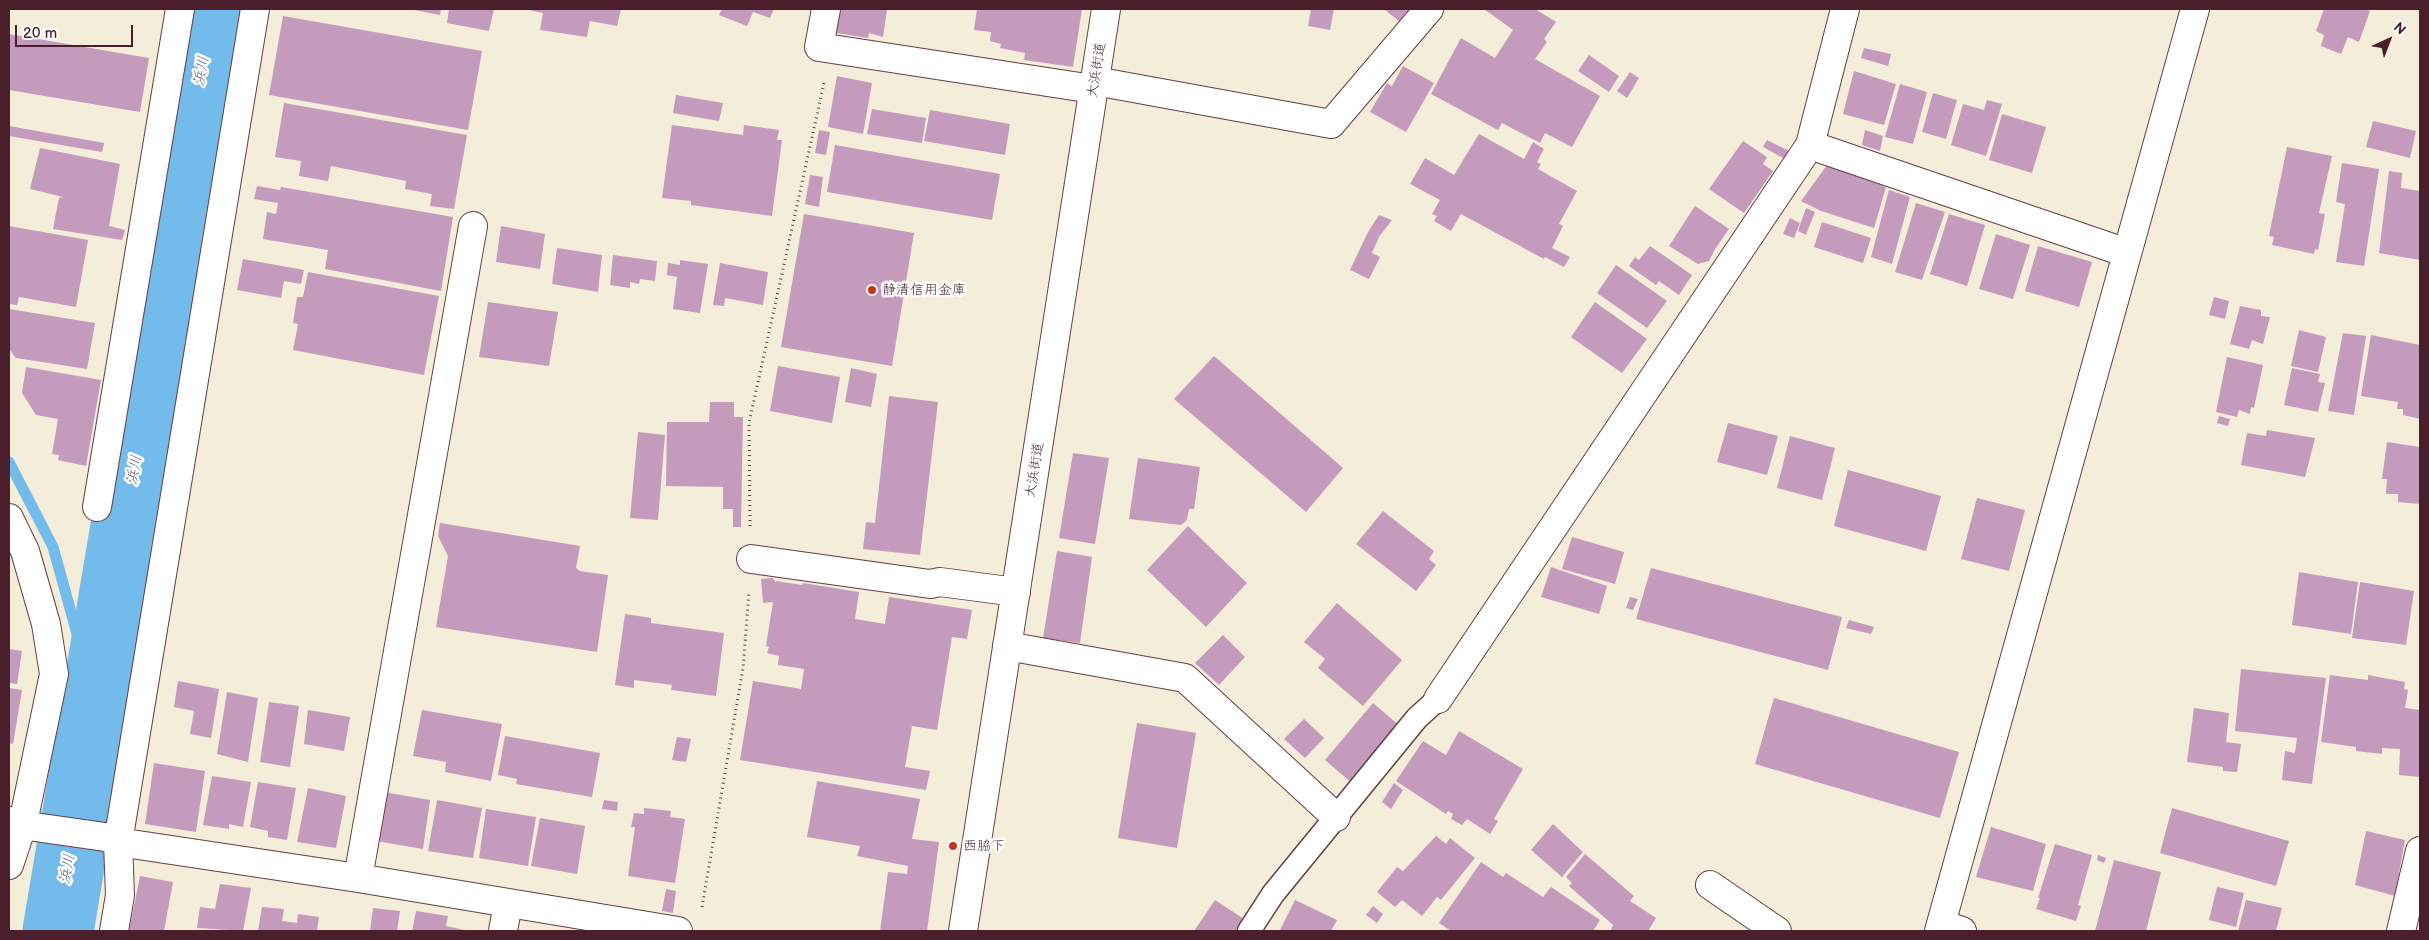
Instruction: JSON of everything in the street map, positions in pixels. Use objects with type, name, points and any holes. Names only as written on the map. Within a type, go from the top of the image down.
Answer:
[{"type":"street","points":[[97,507],[180,9]]},
{"type":"street","points":[[114,931],[120,896],[112,840],[255,9]]},
{"type":"street","points":[[826,9],[819,47],[1094,85],[1331,124],[1429,9]]},
{"type":"street","name":"大浜街道","points":[[963,931],[1106,9]]},
{"type":"street","points":[[1438,698],[1810,145],[1846,9]]},
{"type":"street","points":[[1947,929],[2127,253],[2195,9]]},
{"type":"street","points":[[1810,145],[2127,253]]},
{"type":"street","points":[[358,878],[473,226]]},
{"type":"street","points":[[9,518],[25,551],[46,624],[54,674],[22,824],[9,865]]},
{"type":"street","points":[[752,559],[930,584],[940,582],[1016,592]]},
{"type":"street","points":[[1007,646],[1185,678],[1336,817]]},
{"type":"street","points":[[22,824],[678,931]]},
{"type":"street","points":[[2401,931],[2420,851]]},
{"type":"street","points":[[1710,885],[1776,931]]},
{"type":"street","points":[[503,931],[508,902]]},
{"type":"lane","points":[[1249,931],[1273,894],[1417,718],[1438,698]]},
{"type":"path","points":[[701,912],[743,668],[752,559],[748,490],[749,423],[831,48]]},
{"type":"building","points":[[409,9],[441,9],[440,15]]},
{"type":"building","points":[[449,9],[494,9],[489,31],[447,23]]},
{"type":"building","points":[[524,9],[621,9],[617,26],[590,21],[587,37],[540,30],[543,13]]},
{"type":"building","points":[[722,9],[774,9],[770,18],[753,12],[747,26],[719,15]]},
{"type":"building","points":[[841,9],[887,9],[883,37],[869,33],[868,38],[836,33]]},
{"type":"building","points":[[977,9],[1082,9],[1073,67],[1024,60],[1025,53],[1000,48],[1001,44],[990,41],[991,32],[974,30]]},
{"type":"building","points":[[1311,9],[1334,9],[1330,30],[1308,26]]},
{"type":"building","points":[[1384,9],[1422,9],[1406,27]]},
{"type":"building","points":[[1484,9],[1535,9],[1556,22],[1544,39],[1547,42],[1535,59],[1600,96],[1572,147],[1545,133],[1540,143],[1502,123],[1498,130],[1431,94],[1461,38],[1495,58],[1513,30]]},
{"type":"building","points":[[2324,9],[2364,9],[2370,11],[2359,42],[2348,37],[2341,54],[2321,46],[2324,35],[2316,31]]},
{"type":"building","points":[[283,16],[482,51],[468,130],[269,95]]},
{"type":"building","points":[[9,34],[149,58],[140,112],[9,90]]},
{"type":"building","points":[[1864,48],[1891,54],[1888,66],[1861,58]]},
{"type":"building","points":[[1589,55],[1619,76],[1609,92],[1578,71]]},
{"type":"building","points":[[1403,66],[1434,83],[1406,132],[1370,112],[1387,83],[1392,86]]},
{"type":"building","points":[[1854,71],[1896,84],[1884,125],[1843,114]]},
{"type":"building","points":[[1630,72],[1639,78],[1627,98],[1617,91]]},
{"type":"building","points":[[837,76],[872,83],[863,134],[828,127]]},
{"type":"building","points":[[1900,84],[1927,92],[1913,144],[1885,137]]},
{"type":"building","points":[[1933,93],[1957,100],[1946,139],[1922,132]]},
{"type":"building","points":[[676,95],[723,103],[719,121],[673,113]]},
{"type":"building","points":[[1987,100],[2002,104],[1986,156],[1951,145],[1963,104],[1984,110]]},
{"type":"building","points":[[284,103],[467,135],[454,209],[430,206],[432,194],[405,189],[406,181],[331,166],[328,181],[299,176],[301,161],[275,157]]},
{"type":"building","points":[[872,109],[926,118],[922,143],[867,134]]},
{"type":"building","points":[[930,110],[1010,124],[1005,155],[924,141]]},
{"type":"building","points":[[2002,114],[2046,127],[2032,173],[1989,160]]},
{"type":"building","points":[[2373,121],[2416,131],[2410,158],[2366,147]]},
{"type":"building","points":[[672,125],[743,135],[744,125],[779,130],[777,140],[782,140],[772,216],[691,205],[691,201],[662,198]]},
{"type":"building","points":[[9,126],[104,143],[102,152],[9,136]]},
{"type":"building","points":[[819,130],[830,132],[826,155],[815,153]]},
{"type":"building","points":[[1865,130],[1883,136],[1880,151],[1862,145]]},
{"type":"building","points":[[1479,134],[1524,159],[1533,142],[1544,149],[1537,162],[1541,164],[1538,169],[1577,191],[1559,224],[1563,226],[1552,248],[1570,257],[1564,267],[1545,257],[1544,259],[1461,214],[1451,231],[1434,221],[1437,216],[1432,214],[1440,200],[1410,184],[1425,158],[1454,175]]},
{"type":"building","points":[[1767,140],[1789,151],[1785,159],[1763,147]]},
{"type":"building","points":[[1743,141],[1767,157],[1763,164],[1773,171],[1744,213],[1709,189]]},
{"type":"building","points":[[835,145],[1000,174],[992,220],[827,192]]},
{"type":"building","points":[[2287,147],[2332,156],[2319,213],[2325,214],[2318,250],[2315,249],[2314,254],[2272,245],[2274,237],[2269,236]]},
{"type":"building","points":[[40,148],[120,164],[109,226],[125,230],[122,240],[53,229],[59,198],[63,197],[30,189]]},
{"type":"building","points":[[2342,163],[2379,169],[2364,266],[2336,262],[2345,204],[2336,202]]},
{"type":"building","points":[[1827,165],[1886,187],[1874,228],[1821,211],[1801,201]]},
{"type":"building","points":[[2389,171],[2402,173],[2401,188],[2420,191],[2420,260],[2379,253]]},
{"type":"building","points":[[810,175],[823,177],[819,207],[805,204]]},
{"type":"building","points":[[257,186],[280,190],[281,187],[453,217],[441,291],[325,269],[328,250],[263,239],[267,212],[276,214],[278,203],[254,199]]},
{"type":"building","points":[[1889,190],[1910,197],[1892,264],[1871,257]]},
{"type":"building","points":[[1916,203],[1945,212],[1922,280],[1895,272]]},
{"type":"building","points":[[1695,206],[1729,229],[1709,261],[1698,264],[1669,246]]},
{"type":"building","points":[[1806,208],[1815,212],[1806,235],[1798,231]]},
{"type":"building","points":[[804,214],[914,233],[892,366],[781,347]]},
{"type":"building","points":[[1949,214],[1985,225],[1967,286],[1930,274]]},
{"type":"building","points":[[1379,215],[1392,220],[1379,237],[1372,253],[1380,257],[1369,279],[1350,270],[1368,232]]},
{"type":"building","points":[[1790,218],[1800,223],[1794,238],[1783,234]]},
{"type":"building","points":[[1822,222],[1871,238],[1863,263],[1814,247]]},
{"type":"building","points":[[9,226],[88,240],[76,307],[19,297],[17,305],[9,304]]},
{"type":"building","points":[[501,226],[545,234],[540,269],[496,262]]},
{"type":"building","points":[[1996,234],[2030,245],[2013,299],[1979,289]]},
{"type":"building","points":[[1650,246],[1692,275],[1679,295],[1659,281],[1656,285],[1629,266],[1635,257],[1639,260]]},
{"type":"building","points":[[2038,246],[2092,262],[2079,307],[2025,291]]},
{"type":"building","points":[[557,248],[602,255],[598,292],[552,284]]},
{"type":"building","points":[[613,255],[657,261],[655,281],[640,279],[639,284],[630,282],[630,288],[610,285]]},
{"type":"building","points":[[243,259],[304,270],[301,284],[284,281],[281,298],[237,290]]},
{"type":"building","points":[[680,260],[708,264],[700,313],[673,309],[677,277],[667,275],[668,263],[680,265]]},
{"type":"building","points":[[720,263],[768,272],[763,305],[725,298],[724,306],[713,305]]},
{"type":"building","points":[[1616,265],[1667,301],[1647,328],[1597,293]]},
{"type":"building","points":[[308,272],[439,296],[424,375],[293,350],[298,324],[293,323],[297,297],[303,297]]},
{"type":"building","points":[[2214,297],[2229,301],[2225,319],[2209,315]]},
{"type":"building","points":[[488,302],[558,312],[549,366],[479,357]]},
{"type":"building","points":[[1595,302],[1647,339],[1622,373],[1571,337]]},
{"type":"building","points":[[2240,306],[2261,310],[2261,316],[2270,317],[2263,344],[2252,340],[2249,349],[2230,344]]},
{"type":"building","points":[[9,309],[95,323],[87,369],[16,358],[9,349]]},
{"type":"building","points":[[2299,330],[2326,337],[2318,372],[2291,366]]},
{"type":"building","points":[[2343,333],[2366,336],[2354,415],[2328,411]]},
{"type":"building","points":[[2371,335],[2420,345],[2420,419],[2403,415],[2403,409],[2397,409],[2398,402],[2361,396]]},
{"type":"building","points":[[1214,356],[1343,468],[1306,512],[1174,399]]},
{"type":"building","points":[[2227,357],[2263,365],[2254,408],[2251,407],[2250,414],[2239,410],[2237,417],[2216,412]]},
{"type":"building","points":[[778,366],[840,377],[832,423],[770,411]]},
{"type":"building","points":[[26,367],[101,380],[86,466],[58,460],[59,455],[52,454],[58,419],[36,415],[22,393]]},
{"type":"building","points":[[851,368],[877,374],[871,407],[845,402]]},
{"type":"building","points":[[2292,368],[2320,374],[2318,382],[2325,383],[2318,412],[2284,405]]},
{"type":"building","points":[[889,396],[938,402],[920,555],[863,549],[866,522],[875,523]]},
{"type":"building","points":[[710,402],[734,402],[734,417],[743,417],[741,527],[733,527],[733,509],[723,509],[723,487],[666,486],[667,422],[709,422]]},
{"type":"building","points":[[2219,416],[2230,419],[2228,426],[2217,423]]},
{"type":"building","points":[[1728,423],[1778,436],[1767,475],[1717,462]]},
{"type":"building","points":[[2267,430],[2315,438],[2305,477],[2241,465],[2247,433],[2266,436]]},
{"type":"building","points":[[638,432],[665,435],[658,520],[630,518]]},
{"type":"building","points":[[1790,436],[1835,448],[1822,500],[1777,488]]},
{"type":"building","points":[[2387,442],[2420,447],[2420,504],[2398,502],[2398,494],[2386,494],[2387,479],[2382,479]]},
{"type":"building","points":[[1073,453],[1109,458],[1095,544],[1059,538]]},
{"type":"building","points":[[1138,458],[1200,467],[1194,509],[1189,509],[1187,520],[1181,525],[1129,519]]},
{"type":"building","points":[[1848,470],[1941,496],[1926,551],[1834,526]]},
{"type":"building","points":[[1977,498],[2025,510],[2009,571],[1961,559]]},
{"type":"building","points":[[1383,511],[1434,551],[1429,559],[1436,565],[1416,591],[1356,544]]},
{"type":"building","points":[[440,523],[580,546],[576,568],[580,571],[608,575],[597,652],[436,627],[448,556],[438,536]]},
{"type":"building","points":[[1188,526],[1247,583],[1206,627],[1147,570]]},
{"type":"building","points":[[1572,537],[1624,552],[1615,584],[1562,569]]},
{"type":"building","points":[[1057,551],[1092,557],[1080,643],[1043,638]]},
{"type":"building","points":[[1551,567],[1607,586],[1599,614],[1541,597]]},
{"type":"building","points":[[1651,568],[1842,617],[1828,670],[1636,619]]},
{"type":"building","points":[[2299,572],[2358,582],[2351,634],[2292,625]]},
{"type":"building","points":[[773,578],[776,583],[776,581],[802,585],[803,583],[859,592],[855,619],[885,624],[889,597],[972,610],[967,639],[952,637],[937,730],[912,726],[905,767],[930,771],[926,790],[740,760],[753,681],[801,689],[804,669],[778,665],[779,656],[767,653],[769,647],[766,646],[773,602],[763,603],[761,579]]},
{"type":"building","points":[[2360,582],[2414,591],[2406,645],[2352,638]]},
{"type":"building","points":[[1630,597],[1638,599],[1633,610],[1626,608]]},
{"type":"building","points":[[1337,603],[1402,660],[1363,706],[1318,668],[1325,659],[1304,642]]},
{"type":"building","points":[[625,614],[651,618],[651,623],[724,633],[716,696],[671,690],[672,685],[634,680],[634,688],[615,685]]},
{"type":"building","points":[[1849,620],[1874,627],[1871,634],[1846,628]]},
{"type":"building","points":[[1223,635],[1245,657],[1219,685],[1195,663]]},
{"type":"building","points":[[9,649],[22,651],[17,684],[9,683]]},
{"type":"building","points":[[2241,669],[2326,678],[2312,784],[2282,780],[2285,751],[2295,753],[2297,738],[2235,731]]},
{"type":"building","points":[[2330,675],[2368,680],[2368,675],[2405,682],[2404,689],[2408,690],[2405,708],[2420,710],[2420,777],[2399,775],[2400,749],[2382,748],[2382,754],[2356,751],[2356,747],[2321,742]]},
{"type":"building","points":[[178,681],[219,689],[211,738],[190,734],[194,711],[174,707]]},
{"type":"building","points":[[9,688],[22,690],[13,744],[9,743]]},
{"type":"building","points":[[227,692],[258,698],[248,762],[217,754]]},
{"type":"building","points":[[1774,698],[1959,752],[1940,818],[1755,764]]},
{"type":"building","points":[[269,702],[299,706],[290,767],[260,762]]},
{"type":"building","points":[[1373,703],[1400,726],[1353,784],[1325,760]]},
{"type":"building","points":[[2194,708],[2229,713],[2226,742],[2241,744],[2237,772],[2223,771],[2223,767],[2187,762]]},
{"type":"building","points":[[308,710],[350,717],[344,751],[304,744]]},
{"type":"building","points":[[422,710],[502,724],[491,781],[445,772],[446,762],[413,756]]},
{"type":"building","points":[[1304,719],[1324,738],[1305,758],[1284,739]]},
{"type":"building","points":[[1137,723],[1196,733],[1177,848],[1118,838]]},
{"type":"building","points":[[1459,731],[1523,769],[1494,819],[1498,821],[1490,834],[1467,819],[1462,825],[1451,819],[1453,814],[1448,811],[1446,814],[1396,781],[1423,741],[1446,755]]},
{"type":"building","points":[[505,736],[600,753],[592,797],[516,784],[517,779],[498,775]]},
{"type":"building","points":[[677,737],[691,739],[686,762],[672,760]]},
{"type":"building","points":[[154,763],[205,771],[196,832],[145,824]]},
{"type":"building","points":[[212,776],[251,782],[243,827],[229,824],[229,829],[203,825]]},
{"type":"building","points":[[817,781],[920,799],[912,839],[939,842],[927,931],[880,931],[888,872],[907,874],[908,866],[857,856],[860,846],[807,837]]},
{"type":"building","points":[[258,782],[296,788],[287,840],[268,837],[268,831],[250,827]]},
{"type":"building","points":[[1394,783],[1403,790],[1391,809],[1382,802]]},
{"type":"building","points":[[308,788],[346,796],[336,848],[297,842]]},
{"type":"building","points":[[383,792],[430,800],[423,849],[376,841]]},
{"type":"building","points":[[437,800],[482,808],[473,858],[428,851]]},
{"type":"building","points":[[604,800],[618,802],[617,811],[602,809]]},
{"type":"building","points":[[644,808],[671,811],[670,817],[685,819],[675,883],[628,876],[635,827],[631,827],[634,813],[644,814]]},
{"type":"building","points":[[2172,808],[2289,841],[2276,886],[2160,853]]},
{"type":"building","points":[[486,809],[536,817],[528,866],[479,858]]},
{"type":"building","points":[[540,818],[585,826],[577,874],[531,866]]},
{"type":"building","points":[[1553,824],[1583,852],[1562,877],[1531,850]]},
{"type":"building","points":[[1991,827],[2046,844],[2033,891],[1976,877]]},
{"type":"building","points":[[2366,831],[2405,840],[2395,896],[2355,885]]},
{"type":"building","points":[[1436,836],[1446,844],[1450,838],[1475,858],[1441,900],[1437,897],[1422,916],[1402,900],[1395,907],[1377,892],[1397,867],[1403,871]]},
{"type":"building","points":[[2055,844],[2092,855],[2078,905],[2081,906],[2076,921],[2036,909]]},
{"type":"building","points":[[1585,854],[1634,896],[1630,901],[1656,918],[1648,931],[1611,930],[1613,925],[1569,886],[1572,883],[1566,877]]},
{"type":"building","points":[[2098,855],[2106,858],[2104,863],[2097,860]]},
{"type":"building","points":[[2114,860],[2161,872],[2146,931],[2095,931]]},
{"type":"building","points":[[1481,862],[1503,877],[1506,873],[1543,897],[1551,887],[1600,920],[1593,931],[1451,931],[1439,923]]},
{"type":"building","points":[[140,876],[173,882],[164,931],[129,931]]},
{"type":"building","points":[[220,884],[251,888],[243,931],[197,928],[200,907],[215,909]]},
{"type":"building","points":[[2217,887],[2244,893],[2236,927],[2209,920]]},
{"type":"building","points":[[666,889],[676,891],[673,913],[662,911]]},
{"type":"building","points":[[1215,900],[1247,921],[1240,931],[1194,931]]},
{"type":"building","points":[[1295,900],[1337,920],[1331,931],[1280,930]]},
{"type":"building","points":[[2246,900],[2282,908],[2276,931],[2238,931]]},
{"type":"building","points":[[1373,906],[1383,914],[1377,923],[1366,915]]},
{"type":"building","points":[[262,907],[284,909],[282,921],[297,923],[298,914],[319,917],[317,931],[258,931]]},
{"type":"building","points":[[373,908],[400,911],[397,931],[370,931]]},
{"type":"building","points":[[416,911],[448,916],[446,926],[469,931],[412,931]]},
{"type":"waterway","name":"浜川","points":[[58,931],[213,9]]},
{"type":"waterway","points":[[9,462],[53,547],[95,699]]},
{"type":"place","name":"静清信用金庫","points":[[872,290]]},
{"type":"place","name":"西脇下","points":[[953,846]]}]
